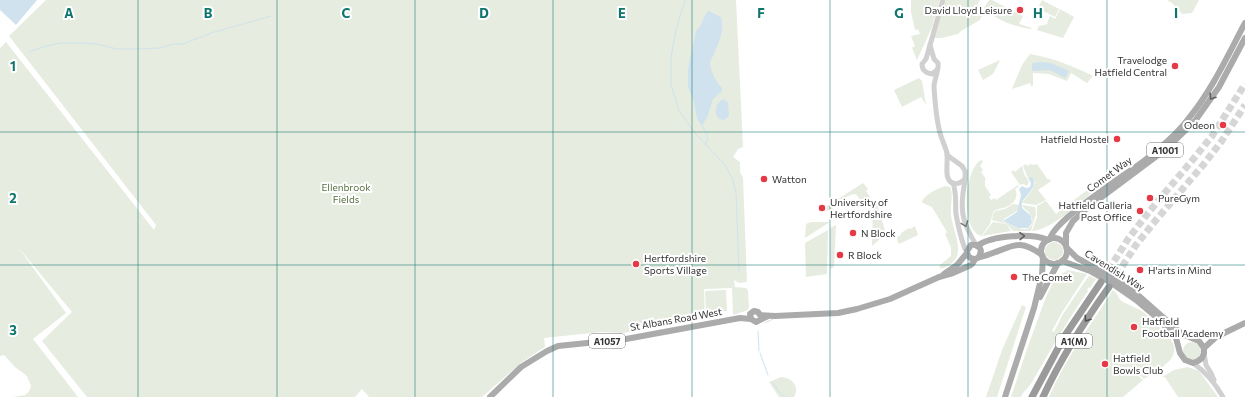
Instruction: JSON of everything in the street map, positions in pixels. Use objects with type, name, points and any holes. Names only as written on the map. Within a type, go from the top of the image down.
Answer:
[{"type":"highway","name":"A1(M)","points":[[1032,397],[1064,337],[1101,282]]},
{"type":"highway","name":"A1(M)","points":[[1043,397],[1082,326],[1109,287]]},
{"type":"highway","points":[[1028,397],[1056,346],[1064,337]]},
{"type":"main road","name":"Comet Way","points":[[1049,240],[1054,231],[1075,212],[1144,160],[1175,133],[1190,117],[1202,101],[1245,23]]},
{"type":"main road","name":"Comet Way","points":[[1066,247],[1066,233],[1073,221],[1087,208],[1166,149],[1195,121],[1219,87],[1245,39]]},
{"type":"main road","name":"A1001","points":[[1225,60],[1230,57],[1239,44],[1245,39]]},
{"type":"main road","name":"St Albans Road West","points":[[490,397],[521,367],[558,346],[626,339],[750,317],[754,311],[758,312],[760,317],[838,313],[857,309],[890,299],[939,277],[958,265],[971,245],[977,245],[995,239],[1012,237],[1037,236],[1049,240]]},
{"type":"main road","points":[[1005,394],[1034,308],[1042,275],[1042,249],[1044,244],[1049,240],[1061,240],[1066,247],[1067,254],[1060,262],[1034,308]]},
{"type":"main road","points":[[967,252],[969,258],[977,258],[981,251],[977,245]]},
{"type":"main road","name":"St Albans Road West","points":[[939,277],[974,264],[977,258],[1017,245],[1030,247],[1042,256]]},
{"type":"main road","name":"Cavendish Way","points":[[1066,247],[1077,258],[1110,276],[1139,296],[1182,334],[1191,339],[1199,341],[1216,337],[1245,323]]},
{"type":"main road","points":[[1042,256],[1049,263],[1060,262]]},
{"type":"main road","name":"Cavendish Way","points":[[1060,262],[1090,271],[1136,300],[1170,330],[1176,338],[1182,357],[1185,360],[1193,363],[1198,361],[1202,358],[1204,351],[1216,337]]},
{"type":"main road","points":[[1180,350],[1184,342],[1191,339]]},
{"type":"main road","points":[[1199,341],[1204,351]]},
{"type":"street","points":[[934,85],[922,67],[923,62],[926,59],[943,0]]},
{"type":"street","points":[[930,45],[934,59],[938,63],[934,85],[938,122],[947,155],[947,176],[953,183],[956,191],[956,216],[964,249],[967,252]]},
{"type":"street","points":[[926,59],[934,59]]},
{"type":"street","points":[[928,74],[932,74],[937,70]]},
{"type":"street","points":[[947,155],[962,166],[965,171],[962,200],[963,219],[967,229],[977,245]]},
{"type":"street","points":[[948,169],[952,166],[959,165]]},
{"type":"street","points":[[953,183],[959,183],[965,179]]},
{"type":"street","points":[[1204,351],[1206,365],[1214,382]]},
{"type":"street","points":[[1193,363],[1201,368],[1214,382],[1223,397]]},
{"type":"green space","name":"Ellenbrook Fields","points":[[46,0],[736,0],[743,147],[738,149],[733,157],[740,162],[740,172],[743,178],[747,282],[739,283],[734,280],[735,287],[746,288],[748,290],[748,310],[733,315],[732,288],[704,289],[705,318],[623,333],[601,332],[544,338],[545,347],[522,362],[482,397],[369,397],[362,389],[355,397],[87,397],[42,341],[72,312],[18,247],[66,313],[33,339],[78,397],[12,397],[27,394],[31,386],[27,376],[15,367],[4,355],[0,356],[0,48],[6,42],[154,230],[156,225],[9,36]]},
{"type":"green space","points":[[911,0],[940,0],[932,27],[917,60],[912,48],[915,46],[911,36],[920,34],[918,29],[915,30],[911,12]]},
{"type":"green space","points":[[946,0],[980,0],[978,4],[984,11],[980,20],[958,34],[942,38],[934,38]]},
{"type":"green space","points":[[989,0],[992,0],[1023,16],[1019,24],[1032,28],[1030,29],[1011,24],[995,17],[984,8]]},
{"type":"green space","points":[[1042,0],[1059,9],[1055,17],[1038,8]]},
{"type":"green space","points":[[1167,0],[1199,0],[1192,13],[1182,14],[1172,3]]},
{"type":"green space","points":[[1060,9],[1074,17],[1063,38],[1037,30],[1039,26],[1048,24],[1047,23],[1050,16],[1055,19]]},
{"type":"green space","points":[[1030,54],[1063,63],[1093,76],[1087,83],[1071,73],[1067,81],[1049,74],[1033,73],[1033,86],[1031,86],[1030,83],[1012,89],[1022,65]]},
{"type":"green space","points":[[1000,60],[993,74],[983,80],[978,70]]},
{"type":"green space","points":[[919,78],[922,81],[926,105],[921,97],[902,107],[894,90]]},
{"type":"green space","points":[[981,160],[983,162],[980,166],[983,170],[981,172],[986,179],[985,186],[991,195],[989,197],[991,200],[995,198],[996,200],[1018,185],[1019,186],[1015,189],[1015,200],[1009,206],[993,212],[990,224],[981,236],[974,231],[970,223],[967,212],[967,199],[971,175],[975,166]]},
{"type":"green space","points":[[1026,164],[1028,166],[1030,164],[1037,164],[1048,180],[1049,179],[1051,181],[1038,190],[1046,200],[1036,205],[1022,203],[1032,190],[1035,182],[1031,177],[1028,178],[1023,166]]},
{"type":"green space","points":[[1022,166],[1024,174],[1029,182],[1027,186],[1023,184],[1020,185],[1011,172],[1014,170],[1015,172]]},
{"type":"green space","points":[[863,183],[868,189],[866,191],[870,197],[859,205],[860,200],[856,194],[851,195],[834,208],[826,211],[824,208]]},
{"type":"green space","points":[[945,186],[950,187],[951,190],[951,215],[957,239],[958,253],[950,265],[941,269],[939,266],[951,256],[951,247],[945,234],[947,232],[932,207],[923,203],[922,201],[935,190]]},
{"type":"green space","points":[[1091,187],[1095,190],[1057,221],[1048,226],[1032,231],[1037,217],[1037,206],[1046,201],[1056,214]]},
{"type":"green space","points":[[876,200],[886,234],[872,246],[873,202]]},
{"type":"green space","points":[[1013,204],[1019,205],[1017,211],[1004,219],[1003,222],[1018,228],[1026,229],[1032,224],[1032,218],[1022,205],[1035,207],[1036,214],[1031,231],[1013,231],[1007,224],[992,220],[995,211],[1005,209]]},
{"type":"green space","points":[[811,222],[830,222],[805,238],[806,224]]},
{"type":"green space","points":[[993,222],[1007,224],[1011,231],[982,236]]},
{"type":"green space","points":[[836,225],[834,267],[830,269],[830,228]]},
{"type":"green space","points":[[915,226],[918,235],[899,244],[896,237],[901,235],[901,233],[909,228],[910,229]]},
{"type":"green space","points":[[828,230],[827,274],[806,277],[805,243]]},
{"type":"green space","points":[[1054,242],[1060,245],[1063,251],[1060,257],[1054,260],[1048,257],[1045,251],[1048,245]]},
{"type":"green space","points":[[1068,270],[1087,274],[1061,314],[1052,331],[1054,332],[1063,314],[1088,277],[1090,276],[1096,279],[1087,290],[1088,291],[1031,384],[1021,397],[1011,397],[1046,297],[1056,277]]},
{"type":"green space","points":[[726,290],[727,311],[706,311],[705,291]]},
{"type":"green space","points":[[1113,290],[1121,301],[1144,313],[1167,334],[1173,344],[1173,355],[1164,366],[1144,379],[1133,369],[1132,370],[1143,380],[1123,397],[1049,397],[1070,356]]},
{"type":"green space","points":[[1022,305],[1026,307],[997,397],[986,397],[1002,350]]},
{"type":"green space","points":[[1192,342],[1196,343],[1200,347],[1200,355],[1196,359],[1192,360],[1188,359],[1184,355],[1183,351],[1184,347],[1188,343]]},
{"type":"green space","points":[[1188,367],[1199,371],[1218,397],[1178,397],[1165,377],[1162,377],[1174,370]]},
{"type":"green space","points":[[781,377],[789,379],[794,383],[796,393],[794,397],[779,397],[769,382]]},
{"type":"water","points":[[0,0],[37,0],[16,25],[0,10]]},
{"type":"water","points":[[709,11],[721,17],[722,22],[721,36],[710,65],[712,73],[722,88],[722,91],[713,99],[707,118],[702,125],[697,118],[694,102],[688,87],[688,69],[696,31],[701,25],[706,13]]},
{"type":"water","points":[[1032,63],[1051,63],[1069,71],[1065,78],[1050,70],[1032,71]]},
{"type":"water","points":[[724,99],[728,103],[729,116],[724,120],[720,119],[716,114],[716,107],[718,103]]},
{"type":"water","points":[[1028,178],[1033,178],[1034,182],[1033,186],[1023,200],[1022,207],[1031,216],[1032,223],[1028,228],[1018,228],[1003,221],[1017,212],[1021,195],[1019,189],[1022,186],[1026,188],[1030,187],[1031,183]]},
{"type":"waterway","points":[[685,0],[676,30],[671,57],[671,84],[679,111],[696,134],[725,165],[732,178],[736,192],[739,272]]},
{"type":"waterway","points":[[29,52],[60,43],[97,44],[117,49],[160,48],[173,44],[183,44],[211,33],[271,16]]},
{"type":"waterway","points":[[702,125],[708,137],[706,145]]},
{"type":"waterway","points":[[765,323],[773,319]]},
{"type":"waterway","points":[[758,331],[759,351]]},
{"type":"waterway","points":[[760,353],[768,375]]},
{"type":"waterway","points":[[773,383],[779,392],[785,397]]},
{"type":"tunnel","points":[[1103,279],[1128,239],[1212,136],[1245,84]]},
{"type":"tunnel","points":[[1111,284],[1136,245],[1204,164],[1221,142],[1245,105]]},
{"type":"place","name":"David Lloyd Leisure","points":[[1020,10]]},
{"type":"place","name":"Travelodge Hatfield Central","points":[[1175,66]]},
{"type":"place","name":"Odeon","points":[[1223,125]]},
{"type":"place","name":"Hatfield Hostel","points":[[1117,139]]},
{"type":"place","name":"Watton","points":[[764,179]]},
{"type":"place","name":"PureGym","points":[[1150,198]]},
{"type":"place","name":"University of Hertfordshire","points":[[822,208]]},
{"type":"place","name":"Hatfield Galleria Post Office","points":[[1140,211]]},
{"type":"place","name":"N Block","points":[[853,233]]},
{"type":"place","name":"R Block","points":[[840,255]]},
{"type":"place","name":"Hertfordshire Sports Village","points":[[636,264]]},
{"type":"place","name":"H'arts in Mind","points":[[1140,270]]},
{"type":"place","name":"The Comet","points":[[1014,277]]},
{"type":"place","name":"Hatfield Football Academy","points":[[1134,327]]},
{"type":"place","name":"Hatfield Bowls Club","points":[[1105,364]]}]
